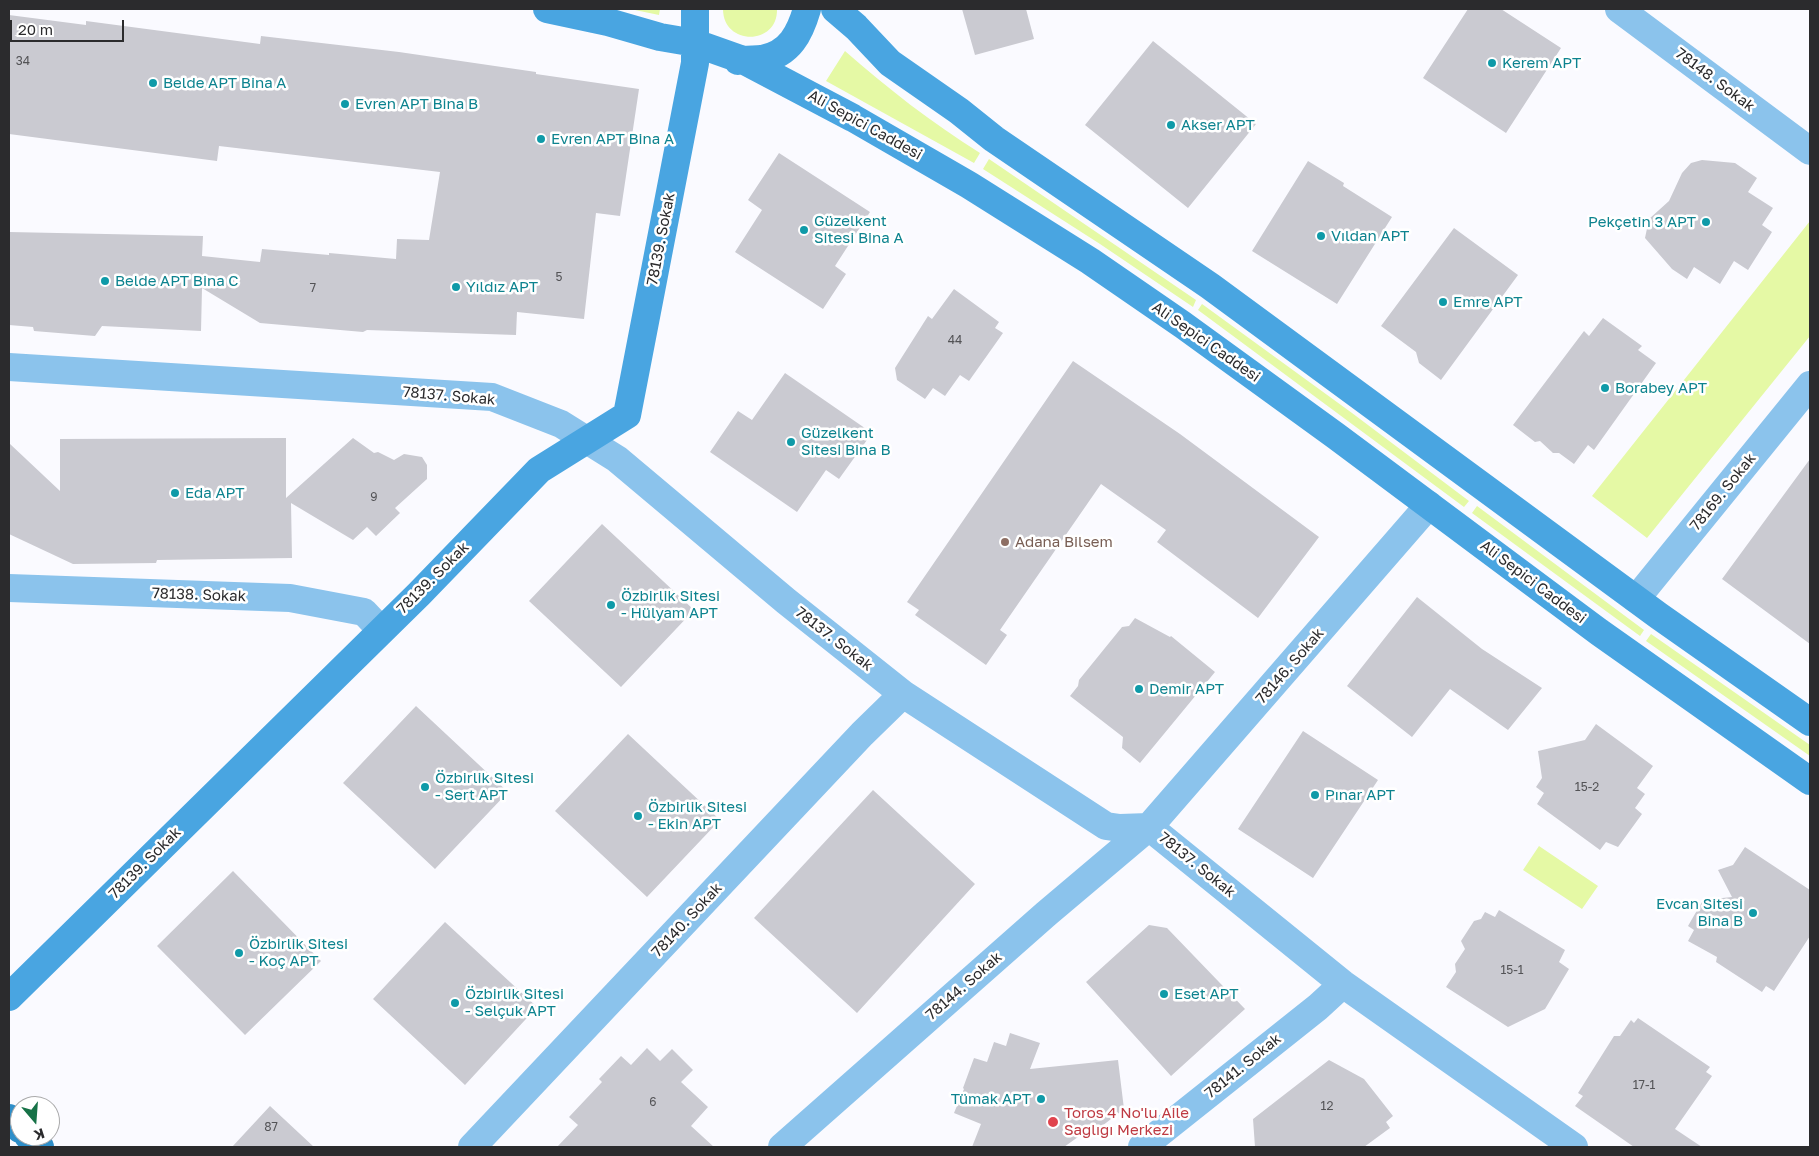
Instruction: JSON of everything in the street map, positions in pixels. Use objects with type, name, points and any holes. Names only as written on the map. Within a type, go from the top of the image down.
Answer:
[{"type":"main road","name":"Ali Sepici Caddesi","points":[[547,9],[608,22],[660,37],[695,43],[743,60],[942,168],[1090,261],[1183,325],[1599,632],[1810,781]]},
{"type":"main road","name":"78139. Sokak","points":[[9,997],[419,594],[539,470],[627,415],[695,62],[695,9]]},
{"type":"main road","points":[[691,81],[715,69],[743,60],[763,59],[781,53],[801,28],[807,9]]},
{"type":"main road","points":[[835,9],[856,27],[890,63],[994,138],[1210,286],[1636,599],[1810,722]]},
{"type":"street","name":"78148. Sokak","points":[[1619,9],[1810,151]]},
{"type":"street","name":"78137. Sokak","points":[[9,367],[492,397],[561,424],[617,459],[786,601],[903,694],[1106,826],[1120,828],[1149,827],[1343,984],[1574,1147]]},
{"type":"street","name":"78169. Sokak","points":[[1636,599],[1810,385]]},
{"type":"street","name":"78146. Sokak","points":[[1149,827],[1429,505]]},
{"type":"street","name":"78138. Sokak","points":[[9,588],[290,598],[364,612],[381,630]]},
{"type":"street","name":"78140. Sokak","points":[[472,1147],[862,734],[903,694]]},
{"type":"street","name":"78144. Sokak","points":[[782,1147],[1046,914],[1149,827]]},
{"type":"street","name":"78141. Sokak","points":[[1142,1147],[1318,1007],[1343,984]]},
{"type":"green space","points":[[635,9],[660,9],[659,15]]},
{"type":"green space","points":[[723,9],[777,9],[775,21],[769,30],[760,35],[750,37],[740,35],[732,30],[725,21]]},
{"type":"green space","points":[[845,51],[910,105],[980,153],[974,163],[826,81]]},
{"type":"green space","points":[[989,159],[1196,300],[1193,307],[1100,244],[983,169]]},
{"type":"green space","points":[[1810,221],[1810,336],[1647,538],[1592,496]]},
{"type":"green space","points":[[1202,304],[1469,501],[1464,507],[1198,310]]},
{"type":"green space","points":[[1477,506],[1644,630],[1640,636],[1472,513]]},
{"type":"green space","points":[[1651,634],[1810,745],[1810,756],[1646,641]]},
{"type":"green space","points":[[1539,846],[1598,886],[1582,909],[1523,870]]},
{"type":"building","points":[[962,9],[1026,9],[1034,39],[975,55]]},
{"type":"building","name":"Kerem APT","points":[[1468,9],[1501,9],[1561,48],[1506,133],[1423,78]]},
{"type":"building","points":[[9,15],[86,25],[86,21],[260,44],[261,36],[399,52],[639,89],[620,216],[596,213],[584,319],[517,312],[516,335],[367,330],[363,332],[260,323],[202,288],[201,331],[102,326],[95,336],[34,331],[33,327],[9,325],[9,232],[203,236],[202,256],[260,262],[262,249],[396,259],[397,239],[429,240],[440,172],[219,146],[217,161],[9,134]]},
{"type":"building","name":"Akser APT","points":[[1153,41],[1256,124],[1188,208],[1085,125]]},
{"type":"building","name":"Güzelkent Sitesi Bina A","points":[[779,153],[870,212],[835,266],[846,274],[823,309],[735,252],[762,210],[748,200]]},
{"type":"building","name":"Pekçetin 3 APT","points":[[1702,160],[1735,163],[1757,178],[1748,192],[1773,208],[1762,225],[1772,232],[1748,270],[1734,261],[1720,284],[1694,267],[1687,279],[1672,269],[1645,238],[1649,219],[1669,201],[1682,173],[1691,163]]},
{"type":"building","name":"Vıldan APT","points":[[1308,161],[1344,183],[1343,186],[1392,217],[1337,304],[1252,251]]},
{"type":"building","name":"Emre APT","points":[[1454,228],[1518,275],[1441,380],[1419,363],[1416,352],[1381,326]]},
{"type":"building","points":[[954,289],[999,322],[995,328],[1003,333],[969,381],[960,375],[945,396],[933,388],[925,399],[897,380],[895,368],[928,316],[932,319]]},
{"type":"building","name":"Borabey APT","points":[[1603,318],[1642,346],[1638,350],[1656,363],[1594,450],[1588,445],[1574,464],[1559,453],[1553,453],[1540,441],[1535,442],[1513,425],[1584,331],[1589,336]]},
{"type":"building","name":"Adana Bilsem","points":[[1073,361],[1180,434],[1319,537],[1258,618],[1157,542],[1166,530],[1101,484],[1000,630],[1007,635],[986,665],[915,615],[919,610],[907,602]]},
{"type":"building","name":"Güzelkent Sitesi Bina B","points":[[785,373],[872,433],[839,479],[826,470],[797,512],[710,452],[738,411],[752,420]]},
{"type":"building","name":"Eda APT","points":[[286,438],[286,498],[353,438],[374,453],[378,452],[394,460],[404,454],[422,457],[427,465],[427,479],[395,508],[400,513],[376,536],[367,527],[353,540],[291,503],[292,558],[157,560],[156,563],[73,564],[9,534],[9,443],[60,491],[60,439]]},
{"type":"building","points":[[1810,459],[1810,644],[1722,579]]},
{"type":"building","name":"Özbirlik Sitesi - Hülyam APT","points":[[602,524],[694,610],[621,687],[529,601]]},
{"type":"building","points":[[1417,597],[1482,649],[1542,688],[1508,730],[1450,689],[1412,737],[1347,686]]},
{"type":"building","name":"Demir APT","points":[[1135,618],[1171,636],[1215,672],[1140,763],[1122,748],[1123,737],[1070,696],[1078,686],[1079,680],[1122,627],[1129,626]]},
{"type":"building","name":"Özbirlik Sitesi - Sert APT","points":[[416,706],[508,792],[435,869],[343,783]]},
{"type":"building","points":[[1596,724],[1653,766],[1637,788],[1645,794],[1635,808],[1642,814],[1618,847],[1606,842],[1600,850],[1537,804],[1544,793],[1536,787],[1542,778],[1538,751],[1585,740]]},
{"type":"building","name":"Pınar APT","points":[[1303,731],[1378,780],[1313,878],[1238,829]]},
{"type":"building","name":"Özbirlik Sitesi - Ekin APT","points":[[628,734],[720,820],[647,897],[555,811]]},
{"type":"building","points":[[873,790],[975,884],[857,1013],[754,918]]},
{"type":"building","name":"Evcan Sitesi Bina B","points":[[1745,847],[1810,890],[1810,936],[1774,991],[1766,986],[1762,992],[1716,962],[1717,957],[1688,941],[1694,930],[1688,926],[1703,900],[1732,897],[1718,870],[1733,865]]},
{"type":"building","name":"Özbirlik Sitesi - Koç APT","points":[[233,871],[321,961],[245,1035],[157,946]]},
{"type":"building","points":[[1499,910],[1565,950],[1559,962],[1569,969],[1545,1009],[1508,1027],[1446,987],[1456,972],[1455,964],[1465,949],[1461,941],[1474,921],[1481,919],[1485,912],[1495,917]]},
{"type":"building","name":"Özbirlik Sitesi - Selçuk APT","points":[[445,922],[537,1007],[465,1085],[373,999]]},
{"type":"building","name":"Eset APT","points":[[1149,925],[1167,928],[1245,1009],[1171,1076],[1086,982]]},
{"type":"building","points":[[1638,1018],[1710,1067],[1706,1072],[1712,1076],[1675,1129],[1702,1147],[1634,1147],[1575,1106],[1583,1096],[1578,1093],[1614,1036],[1620,1036],[1631,1020],[1634,1023]]},
{"type":"building","name":"Tümak APT","points":[[1010,1033],[1040,1043],[1030,1069],[1118,1060],[1124,1109],[1102,1126],[1092,1127],[1064,1147],[972,1147],[981,1124],[954,1113],[974,1058],[987,1062],[994,1042],[1006,1046]]},
{"type":"building","points":[[647,1048],[660,1061],[672,1049],[693,1070],[681,1082],[708,1107],[691,1126],[714,1147],[557,1147],[578,1125],[569,1117],[602,1082],[599,1079],[621,1056],[631,1065]]},
{"type":"building","points":[[1329,1060],[1364,1079],[1393,1116],[1386,1122],[1390,1128],[1364,1147],[1255,1147],[1253,1119]]},
{"type":"building","points":[[270,1106],[314,1147],[232,1147]]},
{"type":"place","name":"Kerem APT","points":[[1492,63]]},
{"type":"place","name":"Belde APT Bina A","points":[[153,83]]},
{"type":"place","name":"Evren APT Bina B","points":[[345,104]]},
{"type":"place","name":"Akser APT","points":[[1171,125]]},
{"type":"place","name":"Evren APT Bina A","points":[[541,139]]},
{"type":"place","name":"Pekçetin 3 APT","points":[[1706,222]]},
{"type":"place","name":"Güzelkent Sitesi Bina A","points":[[804,230]]},
{"type":"place","name":"Vıldan APT","points":[[1321,236]]},
{"type":"place","name":"Belde APT Bina C","points":[[105,281]]},
{"type":"place","name":"Yıldız APT","points":[[456,287]]},
{"type":"place","name":"Emre APT","points":[[1443,302]]},
{"type":"place","name":"Borabey APT","points":[[1605,388]]},
{"type":"place","name":"Güzelkent Sitesi Bina B","points":[[791,442]]},
{"type":"place","name":"Eda APT","points":[[175,493]]},
{"type":"place","name":"Adana Bilsem","points":[[1005,542]]},
{"type":"place","name":"Özbirlik Sitesi - Hülyam APT","points":[[611,605]]},
{"type":"place","name":"Demir APT","points":[[1139,689]]},
{"type":"place","name":"Özbirlik Sitesi - Sert APT","points":[[425,787]]},
{"type":"place","name":"Pınar APT","points":[[1315,795]]},
{"type":"place","name":"Özbirlik Sitesi - Ekin APT","points":[[638,816]]},
{"type":"place","name":"Evcan Sitesi Bina B","points":[[1753,913]]},
{"type":"place","name":"Özbirlik Sitesi - Koç APT","points":[[239,953]]},
{"type":"place","name":"Eset APT","points":[[1164,994]]},
{"type":"place","name":"Özbirlik Sitesi - Selçuk APT","points":[[455,1003]]},
{"type":"place","name":"Tümak APT","points":[[1041,1099]]},
{"type":"place","name":"Toros 4 No'lu Aile Sağlığı Merkezi","points":[[1053,1122]]}]
